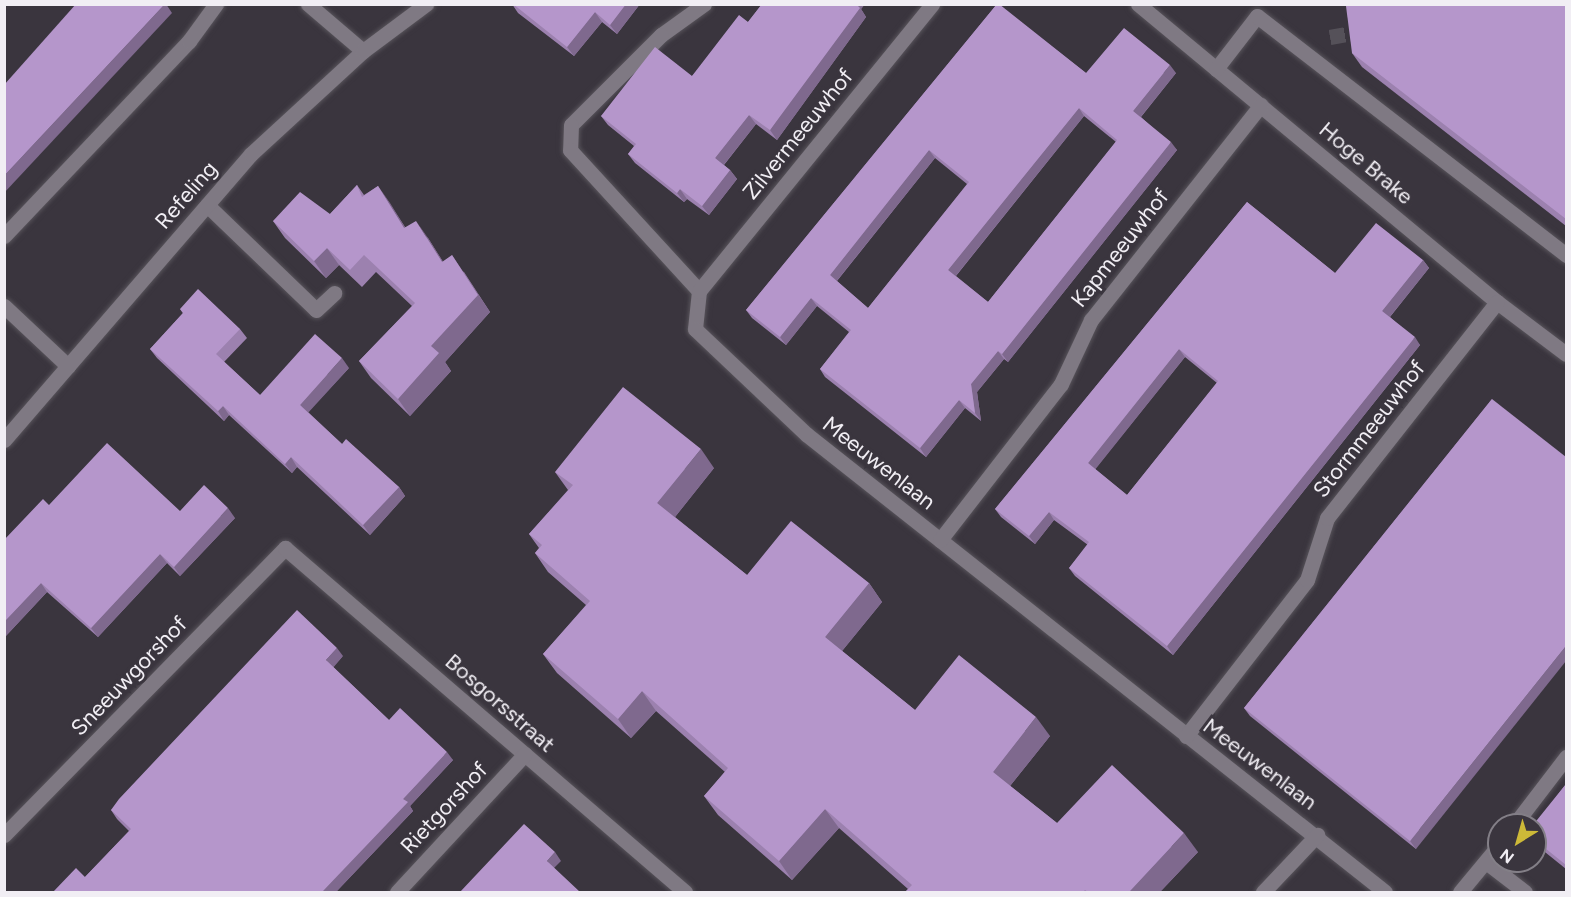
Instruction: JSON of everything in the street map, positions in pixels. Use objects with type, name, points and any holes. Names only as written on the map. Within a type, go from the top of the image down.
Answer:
[{"type":"street","points":[[308,4],[363,51]]},
{"type":"street","name":"Refeling","points":[[4,440],[251,154],[363,51],[426,4]]},
{"type":"street","points":[[699,291],[570,150],[571,125],[661,35],[704,4]]},
{"type":"street","name":"Zilvermeeuwhof","points":[[699,291],[932,4]]},
{"type":"street","name":"Hoge Brake","points":[[1138,4],[1497,302],[1566,354]]},
{"type":"street","points":[[4,236],[216,7]]},
{"type":"street","points":[[1216,69],[1262,10],[1566,255]]},
{"type":"street","name":"Kapmeeuwhof","points":[[940,540],[1061,384],[1091,320],[1261,105]]},
{"type":"street","points":[[207,205],[316,310],[334,292]]},
{"type":"street","name":"Meeuwenlaan","points":[[699,291],[695,329],[806,434],[1186,736],[1317,835],[1385,892]]},
{"type":"street","name":"Stormmeeuwhof","points":[[1186,736],[1307,580],[1327,518],[1497,302]]},
{"type":"street","points":[[4,306],[68,366]]},
{"type":"street","name":"Bosgorsstraat","points":[[285,548],[686,892]]},
{"type":"street","name":"Sneeuwgorshof","points":[[4,835],[285,548]]},
{"type":"street","name":"Rietgorshof","points":[[397,892],[525,754]]},
{"type":"street","points":[[1523,813],[1566,757]]},
{"type":"street","points":[[1263,892],[1317,835]]},
{"type":"street","points":[[1460,892],[1486,862],[1525,892]]},
{"type":"building","points":[[76,4],[165,4],[4,176],[4,85]]},
{"type":"building","points":[[513,4],[626,4],[610,25],[595,12],[567,47]]},
{"type":"building","points":[[762,4],[856,4],[860,8],[770,130],[749,115],[715,158],[730,170],[702,206],[680,189],[677,193],[628,154],[636,144],[601,116],[655,47],[692,76],[739,15],[748,22]]},
{"type":"building","points":[[997,4],[1086,73],[1124,28],[1170,65],[1133,111],[1171,142],[1002,354],[998,351],[971,384],[975,413],[959,400],[920,448],[820,369],[851,330],[811,298],[780,337],[746,310]],"holes":[[[1079,108],[1117,140],[988,302],[948,270]],[[929,150],[969,182],[868,308],[830,275]]]},
{"type":"building","points":[[1358,4],[1566,4],[1566,219],[1352,53],[1346,6]]},
{"type":"building","points":[[357,185],[362,197],[378,186],[404,228],[416,221],[442,262],[452,255],[478,295],[431,346],[439,353],[398,399],[359,361],[415,303],[364,255],[350,270],[327,248],[314,261],[273,221],[300,192],[330,214]]},
{"type":"building","points":[[1247,202],[1335,273],[1376,223],[1423,260],[1382,311],[1415,337],[1167,646],[1069,568],[1089,542],[1049,512],[1029,536],[995,509]],"holes":[[[1179,349],[1218,381],[1127,495],[1088,463]]]},
{"type":"building","points":[[198,289],[240,329],[216,354],[260,395],[315,334],[342,358],[300,405],[342,444],[346,439],[399,487],[363,525],[291,457],[285,464],[223,406],[218,411],[150,349],[183,313],[180,309]]},
{"type":"building","points":[[623,387],[701,449],[657,503],[747,575],[791,521],[869,583],[825,637],[915,710],[959,655],[1036,717],[993,772],[1057,823],[1112,765],[1184,833],[1129,892],[1088,892],[1085,890],[1083,892],[905,892],[912,885],[825,809],[779,861],[704,796],[728,768],[642,691],[618,719],[543,654],[590,601],[535,553],[542,545],[529,534],[573,485],[555,472]]},
{"type":"building","points":[[1492,399],[1566,457],[1566,646],[1410,841],[1244,708]]},
{"type":"building","points":[[107,443],[180,511],[204,485],[228,508],[174,567],[160,554],[91,628],[41,583],[4,622],[4,540],[43,499],[49,505]]},
{"type":"building","points":[[297,610],[337,648],[326,660],[389,720],[400,708],[447,752],[403,799],[408,802],[322,892],[53,892],[76,868],[85,877],[131,829],[111,810],[119,799]]},
{"type":"building","points":[[1566,784],[1566,865],[1547,850],[1547,813],[1543,813]]},
{"type":"building","points":[[524,824],[555,852],[547,861],[580,892],[460,892]]},
{"type":"tunnel","points":[[1330,37],[1368,30]]}]
